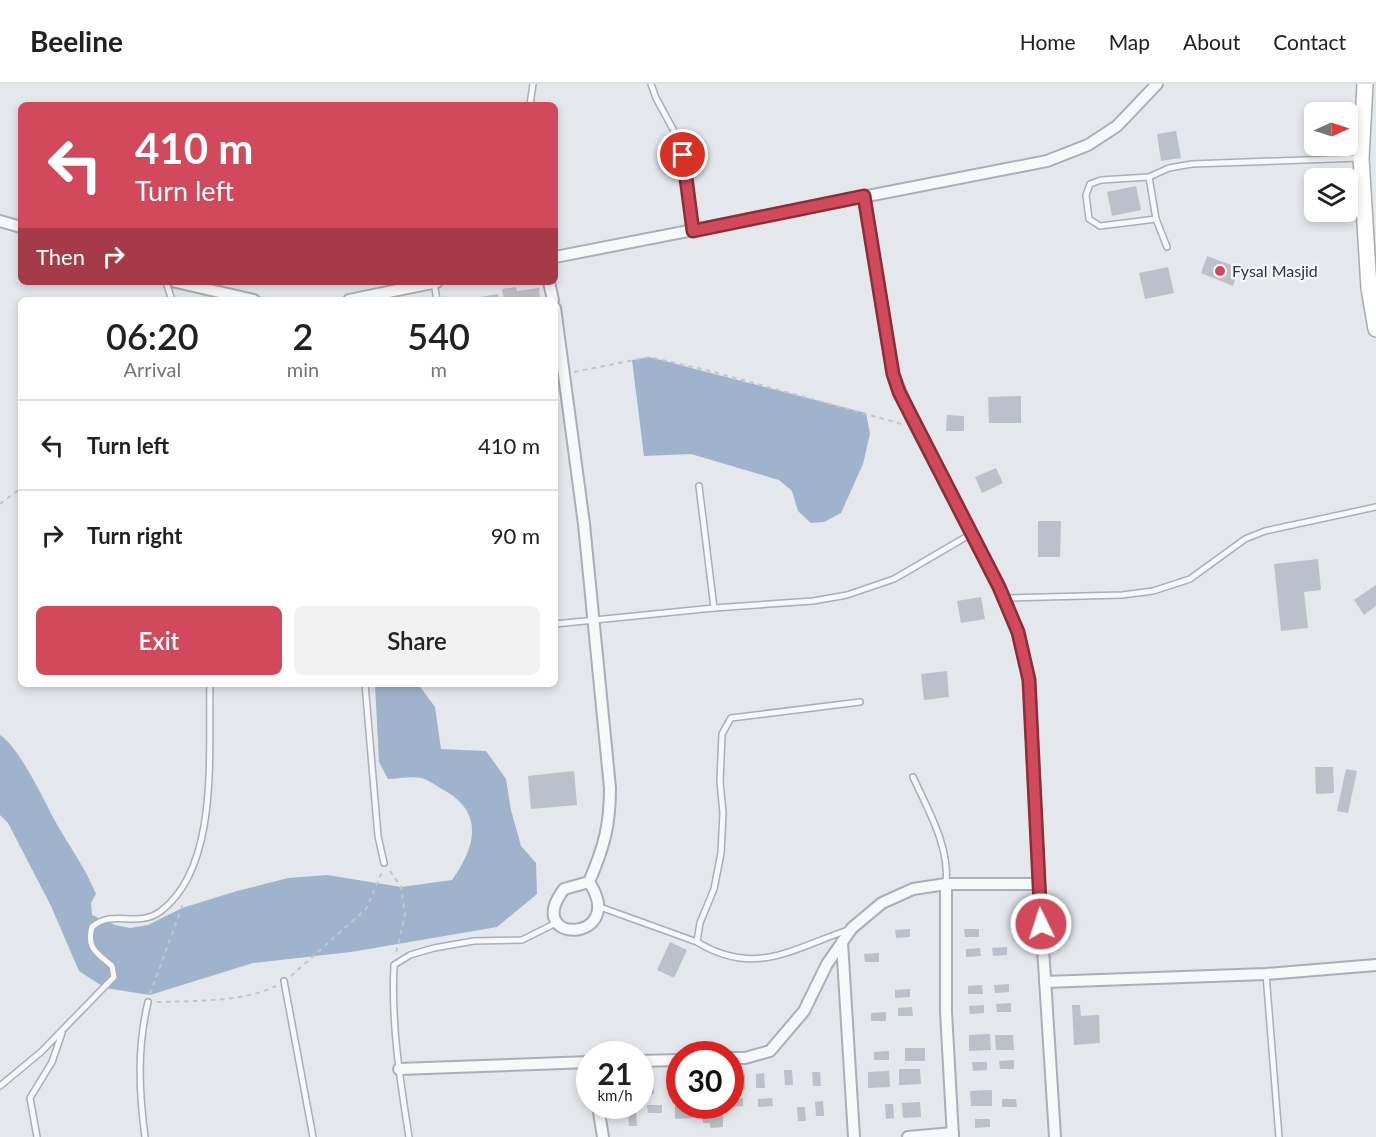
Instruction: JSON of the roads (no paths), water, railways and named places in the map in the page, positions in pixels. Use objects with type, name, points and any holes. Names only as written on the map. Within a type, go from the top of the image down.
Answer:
[{"type":"main road","points":[[1365,84],[1360,158],[1369,288],[1376,329]]},
{"type":"street","points":[[558,256],[1057,157],[1088,145],[1118,126],[1157,84]]},
{"type":"street","points":[[864,196],[893,374],[918,429],[1004,598],[1018,632],[1029,680],[1055,1137]]},
{"type":"street","points":[[0,221],[18,226]]},
{"type":"street","points":[[189,285],[241,297]]},
{"type":"street","points":[[364,297],[422,285]]},
{"type":"street","points":[[558,328],[594,620],[610,788],[610,820],[589,882],[598,897],[600,907],[594,921],[584,928],[574,931],[563,930],[556,923],[555,905],[564,889],[589,882]]},
{"type":"street","points":[[744,1058],[770,1051],[804,1011],[827,964],[852,928],[882,903],[913,889],[946,884],[1039,884]]},
{"type":"street","points":[[908,1137],[953,1135],[946,1012],[946,884]]},
{"type":"street","points":[[842,942],[854,1137]]},
{"type":"street","points":[[1045,982],[1266,974],[1376,965]]},
{"type":"street","points":[[399,1069],[576,1063]]},
{"type":"street","points":[[600,1119],[603,1137]]},
{"type":"lane","points":[[530,102],[533,84]]},
{"type":"lane","points":[[651,84],[680,142],[693,231]]},
{"type":"lane","points":[[1156,219],[1100,226],[1089,219],[1086,195],[1090,184],[1101,180],[1149,177],[1169,168],[1192,164],[1360,158]]},
{"type":"lane","points":[[1149,177],[1156,219],[1167,247]]},
{"type":"lane","points":[[699,486],[714,608]]},
{"type":"lane","points":[[1004,598],[1122,595],[1153,591],[1190,579],[1245,539],[1265,531],[1376,507]]},
{"type":"lane","points":[[558,624],[714,608],[813,601],[847,595],[894,579],[972,533]]},
{"type":"lane","points":[[0,1086],[63,1031],[105,988],[115,974],[112,966],[90,947],[92,927],[99,921],[109,918],[135,921],[154,915],[168,904],[189,878],[204,824],[209,763],[210,687]]},
{"type":"lane","points":[[364,687],[376,824],[384,863]]},
{"type":"lane","points":[[698,942],[700,923],[714,890],[721,854],[722,734],[731,718],[860,702]]},
{"type":"lane","points":[[913,777],[938,833],[948,868],[946,884]]},
{"type":"lane","points":[[600,907],[698,942],[712,951],[745,960],[791,952],[852,928]]},
{"type":"lane","points":[[409,1137],[392,1002],[394,965],[410,955],[434,948],[474,941],[522,940],[556,923]]},
{"type":"lane","points":[[1266,974],[1279,1137]]},
{"type":"lane","points":[[284,981],[313,1137]]},
{"type":"lane","points":[[145,1137],[140,1099],[139,1056],[148,1002]]},
{"type":"lane","points":[[37,1137],[30,1098],[52,1062],[63,1031]]},
{"type":"water","points":[[649,357],[866,413],[870,434],[863,464],[841,513],[824,522],[811,523],[798,511],[792,491],[779,480],[691,454],[644,456],[632,360]]},
{"type":"water","points":[[375,687],[420,687],[435,707],[441,749],[486,751],[506,779],[511,810],[521,846],[536,863],[537,894],[497,927],[351,952],[253,963],[150,995],[105,988],[79,971],[51,906],[8,823],[0,815],[0,735],[23,762],[87,875],[96,894],[91,903],[92,915],[115,925],[130,928],[148,925],[182,908],[288,878],[327,875],[401,887],[452,880],[467,855],[471,842],[472,830],[465,808],[456,798],[421,778],[388,779],[379,762]]},
{"type":"place","name":"Fysal Masjid","points":[[1220,271]]}]
